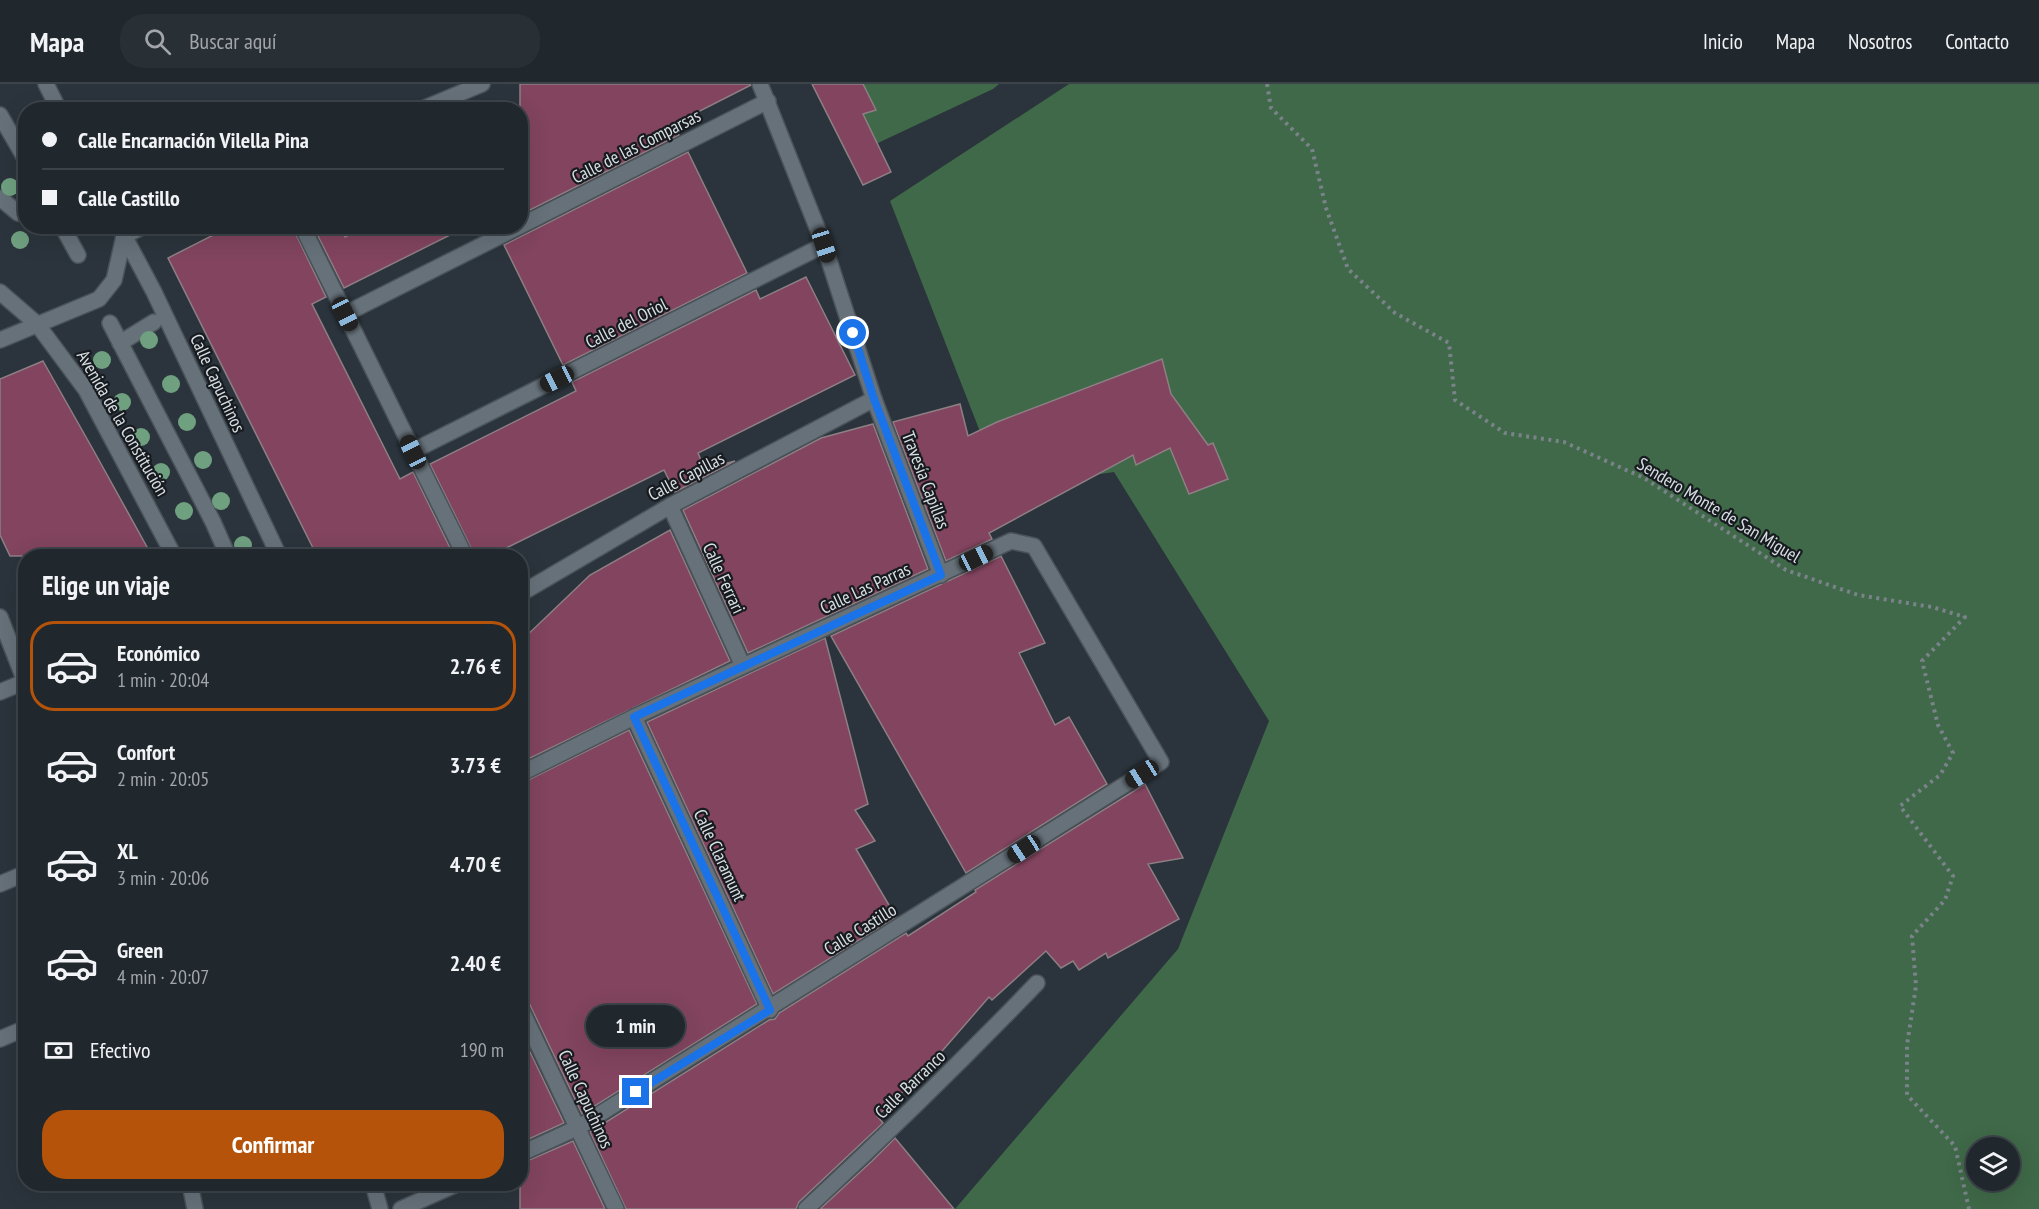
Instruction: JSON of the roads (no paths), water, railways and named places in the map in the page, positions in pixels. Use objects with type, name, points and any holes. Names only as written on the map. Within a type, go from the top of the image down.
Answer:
[{"type":"street","points":[[46,84],[55,102]]},
{"type":"street","points":[[439,102],[482,84]]},
{"type":"street","name":"Travesía Capillas","points":[[760,84],[824,245],[874,399],[941,575]]},
{"type":"street","name":"Calle de las Comparsas","points":[[528,222],[768,101]]},
{"type":"street","points":[[0,115],[6,133],[18,149]]},
{"type":"street","points":[[2,205],[18,213]]},
{"type":"street","points":[[66,234],[78,255]]},
{"type":"street","points":[[0,340],[99,299],[114,280],[122,234]]},
{"type":"street","name":"Calle Capuchinos","points":[[124,234],[154,292],[276,549]]},
{"type":"street","points":[[306,234],[462,549]]},
{"type":"street","name":"Calle de las Comparsas","points":[[345,314],[504,234]]},
{"type":"street","name":"Calle del Oriol","points":[[413,452],[824,245]]},
{"type":"street","name":"Avenida de la Constitución","points":[[0,292],[37,324],[86,390],[170,549]]},
{"type":"street","points":[[120,343],[154,322]]},
{"type":"street","points":[[110,323],[225,549]]},
{"type":"street","name":"Calle Capillas","points":[[528,589],[670,506],[874,399]]},
{"type":"street","name":"Calle Ferrari","points":[[670,506],[743,666]]},
{"type":"street","name":"Calle Las Parras","points":[[528,770],[634,717],[1011,541],[1034,546],[1161,762]]},
{"type":"street","points":[[0,617],[18,665]]},
{"type":"street","points":[[0,692],[18,686]]},
{"type":"street","name":"Calle Claramunt","points":[[634,717],[770,1010]]},
{"type":"street","name":"Calle Castillo","points":[[528,1150],[579,1127],[770,1010],[1161,762]]},
{"type":"street","points":[[0,884],[18,876]]},
{"type":"street","name":"Calle Barranco","points":[[806,1209],[916,1105],[1036,983]]},
{"type":"street","name":"Calle Capuchinos","points":[[528,1023],[616,1209]]},
{"type":"street","points":[[0,1039],[18,1031]]},
{"type":"street","points":[[191,1191],[195,1209]]},
{"type":"street","points":[[375,1191],[380,1209]]},
{"type":"street","points":[[401,1209],[441,1191]]}]
